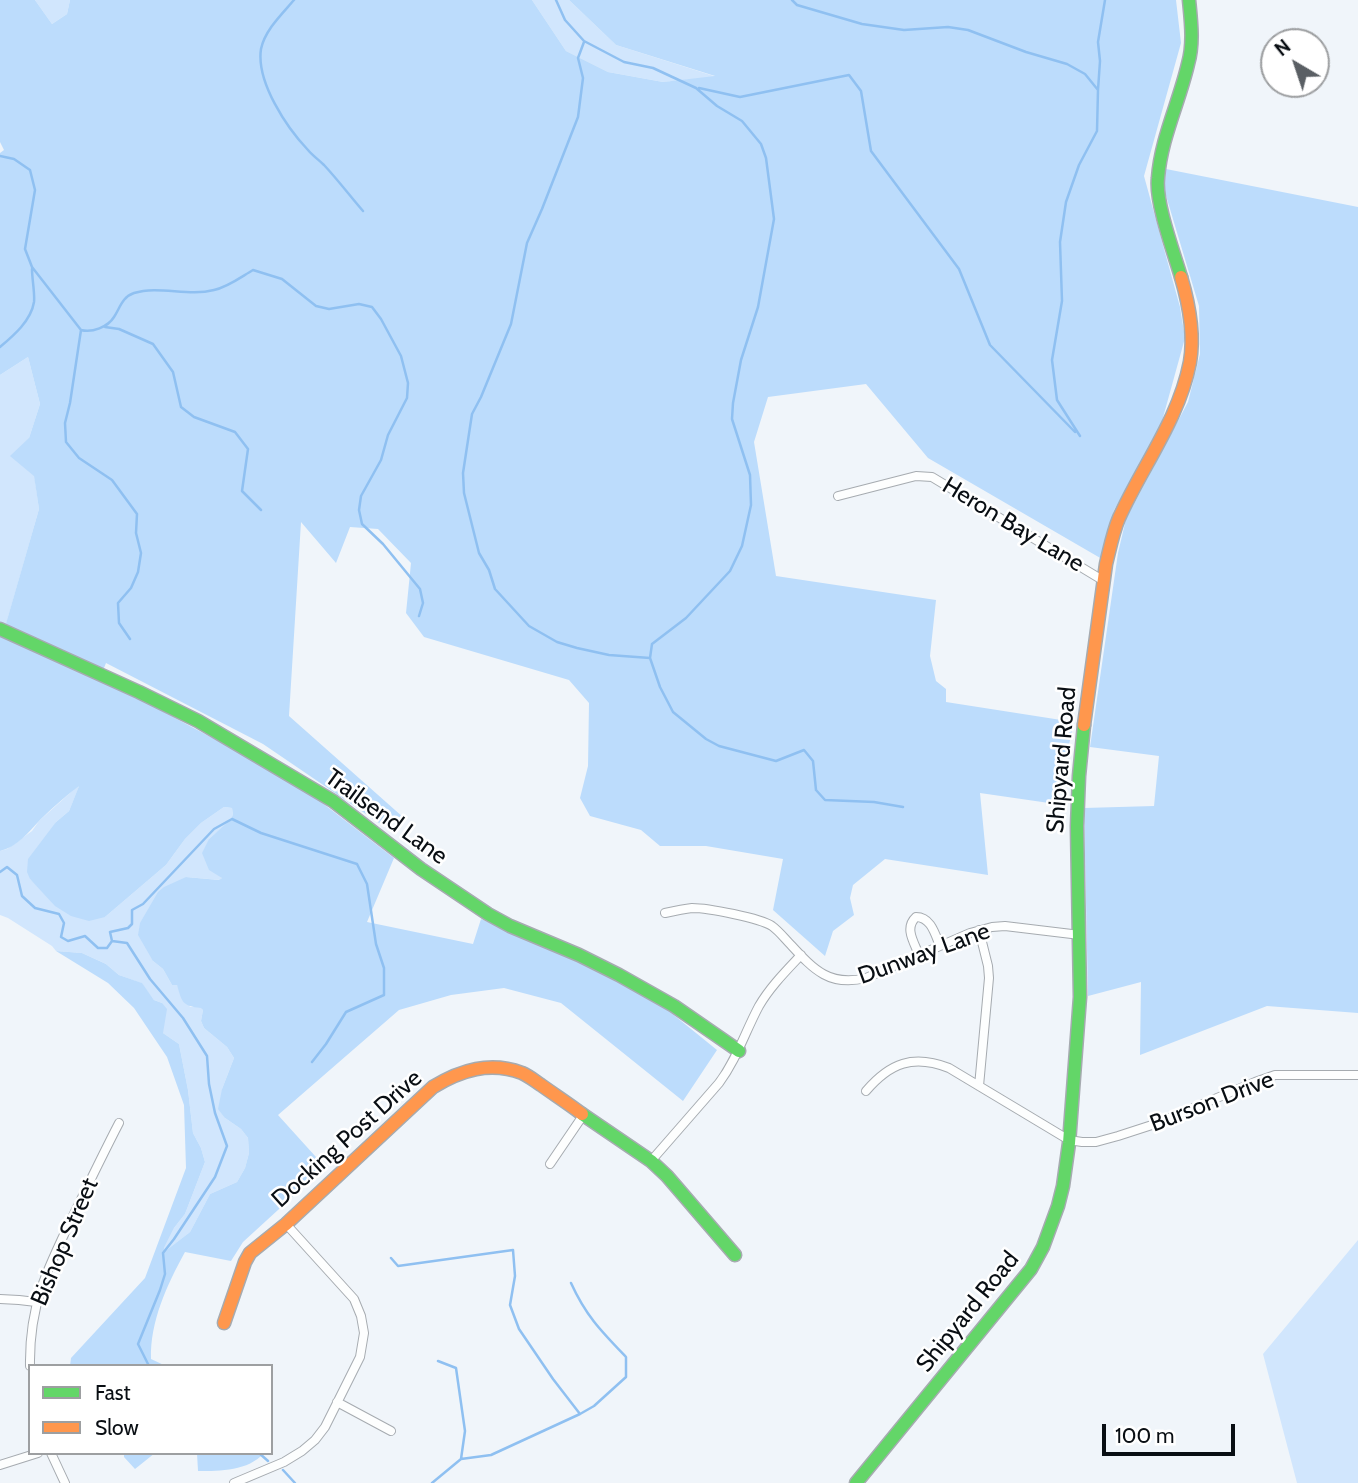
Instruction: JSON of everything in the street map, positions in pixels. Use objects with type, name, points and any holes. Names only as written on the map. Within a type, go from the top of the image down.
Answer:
[{"type":"street","name":"Shipyard Road","points":[[856,1483],[1031,1269],[1049,1237],[1059,1207],[1066,1175],[1079,1000],[1080,935],[1076,858],[1078,789],[1104,580],[1112,538],[1119,518],[1163,439],[1183,388],[1190,360],[1191,323],[1188,301],[1161,206],[1157,181],[1164,140],[1189,62],[1192,29],[1189,0]]},
{"type":"street","name":"Heron Bay Lane","points":[[838,496],[926,475],[1104,580]]},
{"type":"street","name":"Trailsend Lane","points":[[0,629],[198,721],[333,802],[399,853],[488,914],[619,975],[674,1006],[738,1051]]},
{"type":"street","name":"Dunway Lane","points":[[665,913],[702,909],[764,922],[780,933],[815,969],[840,981],[866,978],[979,930],[1005,926],[1080,935]]},
{"type":"street","points":[[919,955],[909,929],[910,923],[916,918],[921,917],[929,922],[940,946]]},
{"type":"street","points":[[979,930],[989,978],[979,1086]]},
{"type":"street","points":[[651,1161],[729,1071],[760,1005],[801,955]]},
{"type":"street","points":[[866,1091],[885,1071],[908,1062],[936,1062],[1069,1140]]},
{"type":"street","name":"Docking Post Drive","points":[[223,1323],[244,1262],[250,1253],[286,1224],[433,1087],[455,1073],[471,1069],[490,1067],[525,1074],[651,1161],[735,1255]]},
{"type":"street","name":"Burson Drive","points":[[1069,1140],[1096,1142],[1118,1136],[1155,1124],[1276,1075],[1358,1075]]},
{"type":"street","points":[[550,1164],[584,1114]]},
{"type":"street","name":"Bishop Street","points":[[30,1364],[36,1302],[53,1257],[118,1123]]},
{"type":"street","points":[[234,1483],[284,1462],[316,1440],[360,1357],[364,1333],[354,1299],[286,1224]]},
{"type":"street","points":[[0,1300],[36,1302]]},
{"type":"street","points":[[337,1402],[391,1431]]},
{"type":"street","points":[[0,1465],[32,1455]]},
{"type":"street","points":[[52,1455],[65,1483]]},
{"type":"shaded area","points":[[0,0],[35,0],[52,24],[67,14],[70,0],[532,0],[566,51],[608,72],[663,82],[715,76],[616,45],[569,0],[1176,0],[1181,43],[1144,176],[1180,307],[1185,338],[1159,432],[1114,510],[1102,559],[928,458],[866,384],[768,397],[754,442],[776,576],[936,600],[930,656],[936,681],[946,689],[946,702],[1074,722],[1056,804],[980,793],[988,875],[885,859],[853,885],[850,898],[854,915],[833,931],[825,956],[773,910],[783,859],[706,846],[660,846],[641,830],[590,816],[580,798],[588,766],[589,703],[569,680],[424,637],[406,613],[411,563],[378,529],[350,527],[336,563],[301,522],[289,716],[404,818],[382,825],[263,744],[106,663],[100,678],[295,782],[394,858],[367,922],[473,944],[481,919],[633,982],[717,1050],[683,1101],[561,1003],[504,988],[451,995],[399,1010],[278,1115],[325,1167],[243,1242],[231,1261],[185,1252],[166,1290],[153,1331],[151,1359],[162,1364],[70,1364],[71,1358],[145,1278],[186,1168],[184,1105],[167,1057],[134,1008],[108,983],[56,951],[82,953],[106,964],[119,975],[142,983],[154,1000],[167,1009],[163,1033],[179,1044],[193,1133],[205,1162],[185,1214],[174,1228],[164,1252],[190,1232],[210,1194],[237,1182],[249,1153],[248,1138],[218,1109],[222,1089],[234,1058],[227,1047],[204,1028],[201,1021],[203,1010],[184,1002],[177,985],[172,985],[163,969],[153,961],[138,935],[140,923],[158,892],[164,887],[186,877],[222,878],[209,870],[202,853],[209,839],[233,815],[232,808],[224,807],[201,823],[166,865],[105,917],[89,921],[71,916],[55,906],[30,879],[27,872],[28,859],[56,822],[69,811],[79,786],[22,838],[0,851],[0,634],[3,634],[39,509],[34,476],[10,456],[29,438],[40,404],[28,357],[0,375],[0,153],[4,150],[0,142]]},
{"type":"shaded area","points":[[35,0],[70,0],[67,14],[52,24]]},
{"type":"shaded area","points":[[532,0],[569,0],[616,45],[717,77],[663,82],[608,72],[566,51]]},
{"type":"shaded area","points":[[1166,169],[1358,207],[1358,1013],[1267,1006],[1140,1055],[1141,982],[1088,996],[1084,808],[1154,806],[1159,756],[1090,747],[1118,553],[1126,519],[1188,402],[1200,354],[1199,306],[1164,189]]},
{"type":"shaded area","points":[[28,357],[40,404],[29,438],[39,509],[3,635],[0,634],[0,375]]},
{"type":"shaded area","points":[[80,784],[69,811],[56,822],[30,879],[38,886],[105,917],[166,865],[201,823],[224,807],[232,808],[232,819],[209,839],[222,878],[186,877],[153,961],[163,969],[172,985],[177,985],[190,1007],[201,1007],[204,1028],[227,1047],[234,1058],[222,1089],[225,1118],[241,1129],[248,1138],[249,1153],[237,1182],[210,1194],[190,1232],[163,1253],[174,1228],[185,1214],[205,1162],[193,1133],[179,1044],[163,1033],[162,1003],[154,1000],[141,983],[119,975],[106,964],[82,953],[56,951],[0,915],[0,851],[32,831],[39,821]]},
{"type":"shaded area","points":[[1358,1240],[1358,1483],[1297,1483],[1263,1354]]},
{"type":"shaded area","points":[[124,1455],[152,1455],[135,1469]]},
{"type":"shaded area","points":[[197,1455],[262,1455],[242,1467],[198,1471]]},
{"type":"waterway","points":[[294,0],[274,23],[263,42],[263,76],[275,104],[291,130],[363,211]]},
{"type":"waterway","points":[[556,0],[565,20],[584,41],[624,62],[653,68],[696,88],[717,106],[742,121],[761,144],[766,158],[774,219],[758,307],[741,360],[732,419],[750,475],[751,505],[742,546],[730,571],[686,618],[652,644],[650,658],[660,687],[673,712],[719,746],[776,761],[804,750],[813,761],[816,790],[825,800],[874,802],[903,807]]},
{"type":"waterway","points":[[792,0],[797,5],[862,24],[904,30],[948,27],[968,30],[1067,64],[1085,74],[1098,90],[1097,131],[1079,165],[1066,202],[1060,242],[1062,301],[1052,360],[1057,400],[1080,436]]},
{"type":"waterway","points":[[1098,90],[1098,42],[1105,0]]},
{"type":"waterway","points":[[584,42],[578,58],[583,78],[578,117],[527,243],[511,324],[472,414],[463,473],[464,493],[479,553],[489,570],[495,589],[529,626],[557,642],[577,648],[609,655],[650,658]]},
{"type":"waterway","points":[[699,88],[740,97],[849,75],[861,91],[871,151],[959,269],[990,345],[1075,432]]},
{"type":"waterway","points":[[0,156],[14,159],[30,170],[35,190],[25,249],[32,267],[81,330],[65,423],[66,442],[79,458],[112,480],[137,514],[136,533],[141,553],[138,572],[131,588],[118,603],[119,623],[130,639]]},
{"type":"waterway","points":[[0,347],[21,328],[32,309],[32,269]]},
{"type":"waterway","points":[[81,330],[95,330],[108,324],[124,300],[134,293],[153,290],[204,292],[229,284],[253,270],[282,279],[316,306],[329,309],[359,304],[372,307],[401,356],[408,383],[407,398],[388,435],[381,460],[361,496],[359,510],[362,524],[383,544],[420,589],[423,603],[419,616]]},
{"type":"waterway","points":[[105,327],[119,329],[153,344],[173,372],[181,407],[194,417],[235,432],[248,449],[242,491],[261,510]]},
{"type":"waterway","points":[[0,872],[7,867],[17,875],[22,896],[35,908],[59,914],[64,923],[61,937],[68,941],[85,936],[98,948],[107,948],[112,941],[110,932],[128,928],[132,924],[132,910],[143,904],[214,829],[232,819],[261,833],[357,864],[367,884],[376,944],[384,968],[384,995],[346,1012],[312,1062]]},
{"type":"waterway","points":[[112,941],[127,943],[150,979],[183,1018],[207,1056],[215,1113],[227,1146],[215,1177],[163,1253],[165,1274],[138,1344],[148,1364]]},
{"type":"waterway","points":[[391,1258],[398,1266],[513,1250],[515,1276],[510,1305],[519,1329],[580,1414]]},
{"type":"waterway","points":[[432,1483],[461,1459],[491,1455],[580,1414],[594,1406],[626,1377],[626,1357],[595,1323],[571,1283]]},
{"type":"waterway","points":[[438,1361],[456,1368],[465,1431],[461,1459]]},
{"type":"waterway","points":[[261,1455],[268,1461]]},
{"type":"waterway","points":[[283,1470],[295,1483]]},
{"type":"traffic: fast","points":[[1181,277],[1162,214],[1158,178],[1166,135],[1190,56],[1192,32],[1189,0]]},
{"type":"traffic: fast","points":[[0,629],[198,721],[333,801],[421,869],[488,914],[619,975],[674,1006],[739,1051]]},
{"type":"traffic: fast","points":[[856,1483],[1031,1269],[1043,1247],[1058,1206],[1069,1143],[1080,997],[1077,826],[1084,725]]},
{"type":"traffic: fast","points":[[582,1114],[651,1161],[735,1255]]},
{"type":"traffic: slow","points":[[1084,725],[1106,564],[1113,534],[1128,498],[1178,403],[1190,362],[1190,319],[1181,277]]},
{"type":"traffic: slow","points":[[224,1323],[250,1253],[286,1224],[433,1087],[476,1069],[510,1069],[530,1077],[582,1114]]}]
